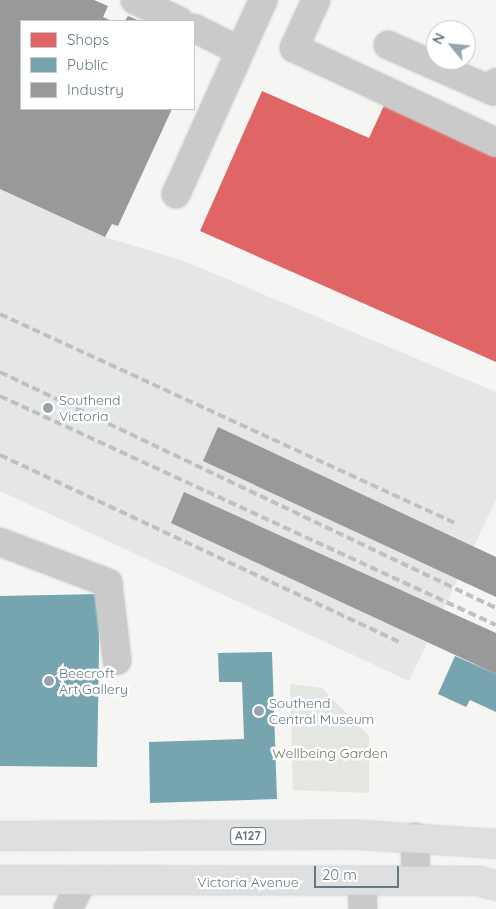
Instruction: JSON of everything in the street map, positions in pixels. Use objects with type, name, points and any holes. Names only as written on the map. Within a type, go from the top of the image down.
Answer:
[{"type":"highway","name":"A127","points":[[0,836],[415,836],[496,844]]},
{"type":"highway","name":"Victoria Avenue","points":[[0,880],[82,882],[490,881]]},
{"type":"lane","points":[[134,0],[177,20]]},
{"type":"lane","points":[[176,194],[263,0]]},
{"type":"lane","points":[[316,0],[294,48],[496,142]]},
{"type":"lane","points":[[195,28],[240,51]]},
{"type":"lane","points":[[388,45],[495,89]]},
{"type":"lane","points":[[0,542],[108,583],[117,660]]},
{"type":"lane","points":[[415,836],[416,880]]},
{"type":"lane","points":[[68,909],[82,882]]},
{"type":"lane","points":[[362,882],[363,909]]},
{"type":"shaded area","points":[[0,189],[105,237],[184,261],[496,392],[496,500],[409,681],[0,491]]},
{"type":"green space","name":"Wellbeing Garden","points":[[290,684],[322,688],[369,736],[369,793],[293,790]]},
{"type":"building: Shops","points":[[262,91],[369,138],[387,99],[496,147],[496,362],[200,231]]},
{"type":"building: Public","name":"Beecroft Art Gallery","points":[[100,594],[97,767],[0,766],[0,596]]},
{"type":"building: Public","name":"Southend Central Museum","points":[[272,652],[277,799],[150,803],[149,742],[244,739],[242,682],[219,682],[218,653]]},
{"type":"building: Public","points":[[455,656],[496,674],[496,712],[470,700],[466,707],[438,694]]},
{"type":"building: Industry","points":[[0,0],[94,0],[108,6],[103,17],[110,20],[20,20],[20,110],[172,110],[118,226],[112,224],[105,237],[0,189]]},
{"type":"building: Industry","points":[[128,16],[138,20],[126,20]]},
{"type":"building: Industry","points":[[218,427],[496,557],[496,597],[203,461]]},
{"type":"building: Industry","points":[[184,492],[496,633],[496,674],[171,523]]},
{"type":"railway","points":[[0,314],[457,524]]},
{"type":"railway","points":[[0,372],[496,608]]},
{"type":"railway","points":[[0,396],[496,625]]},
{"type":"railway","points":[[0,455],[401,643]]},
{"type":"place","name":"Southend Victoria","points":[[48,408]]},
{"type":"place","name":"Beecroft Art Gallery","points":[[49,681]]},
{"type":"place","name":"Southend Central Museum","points":[[259,711]]}]
